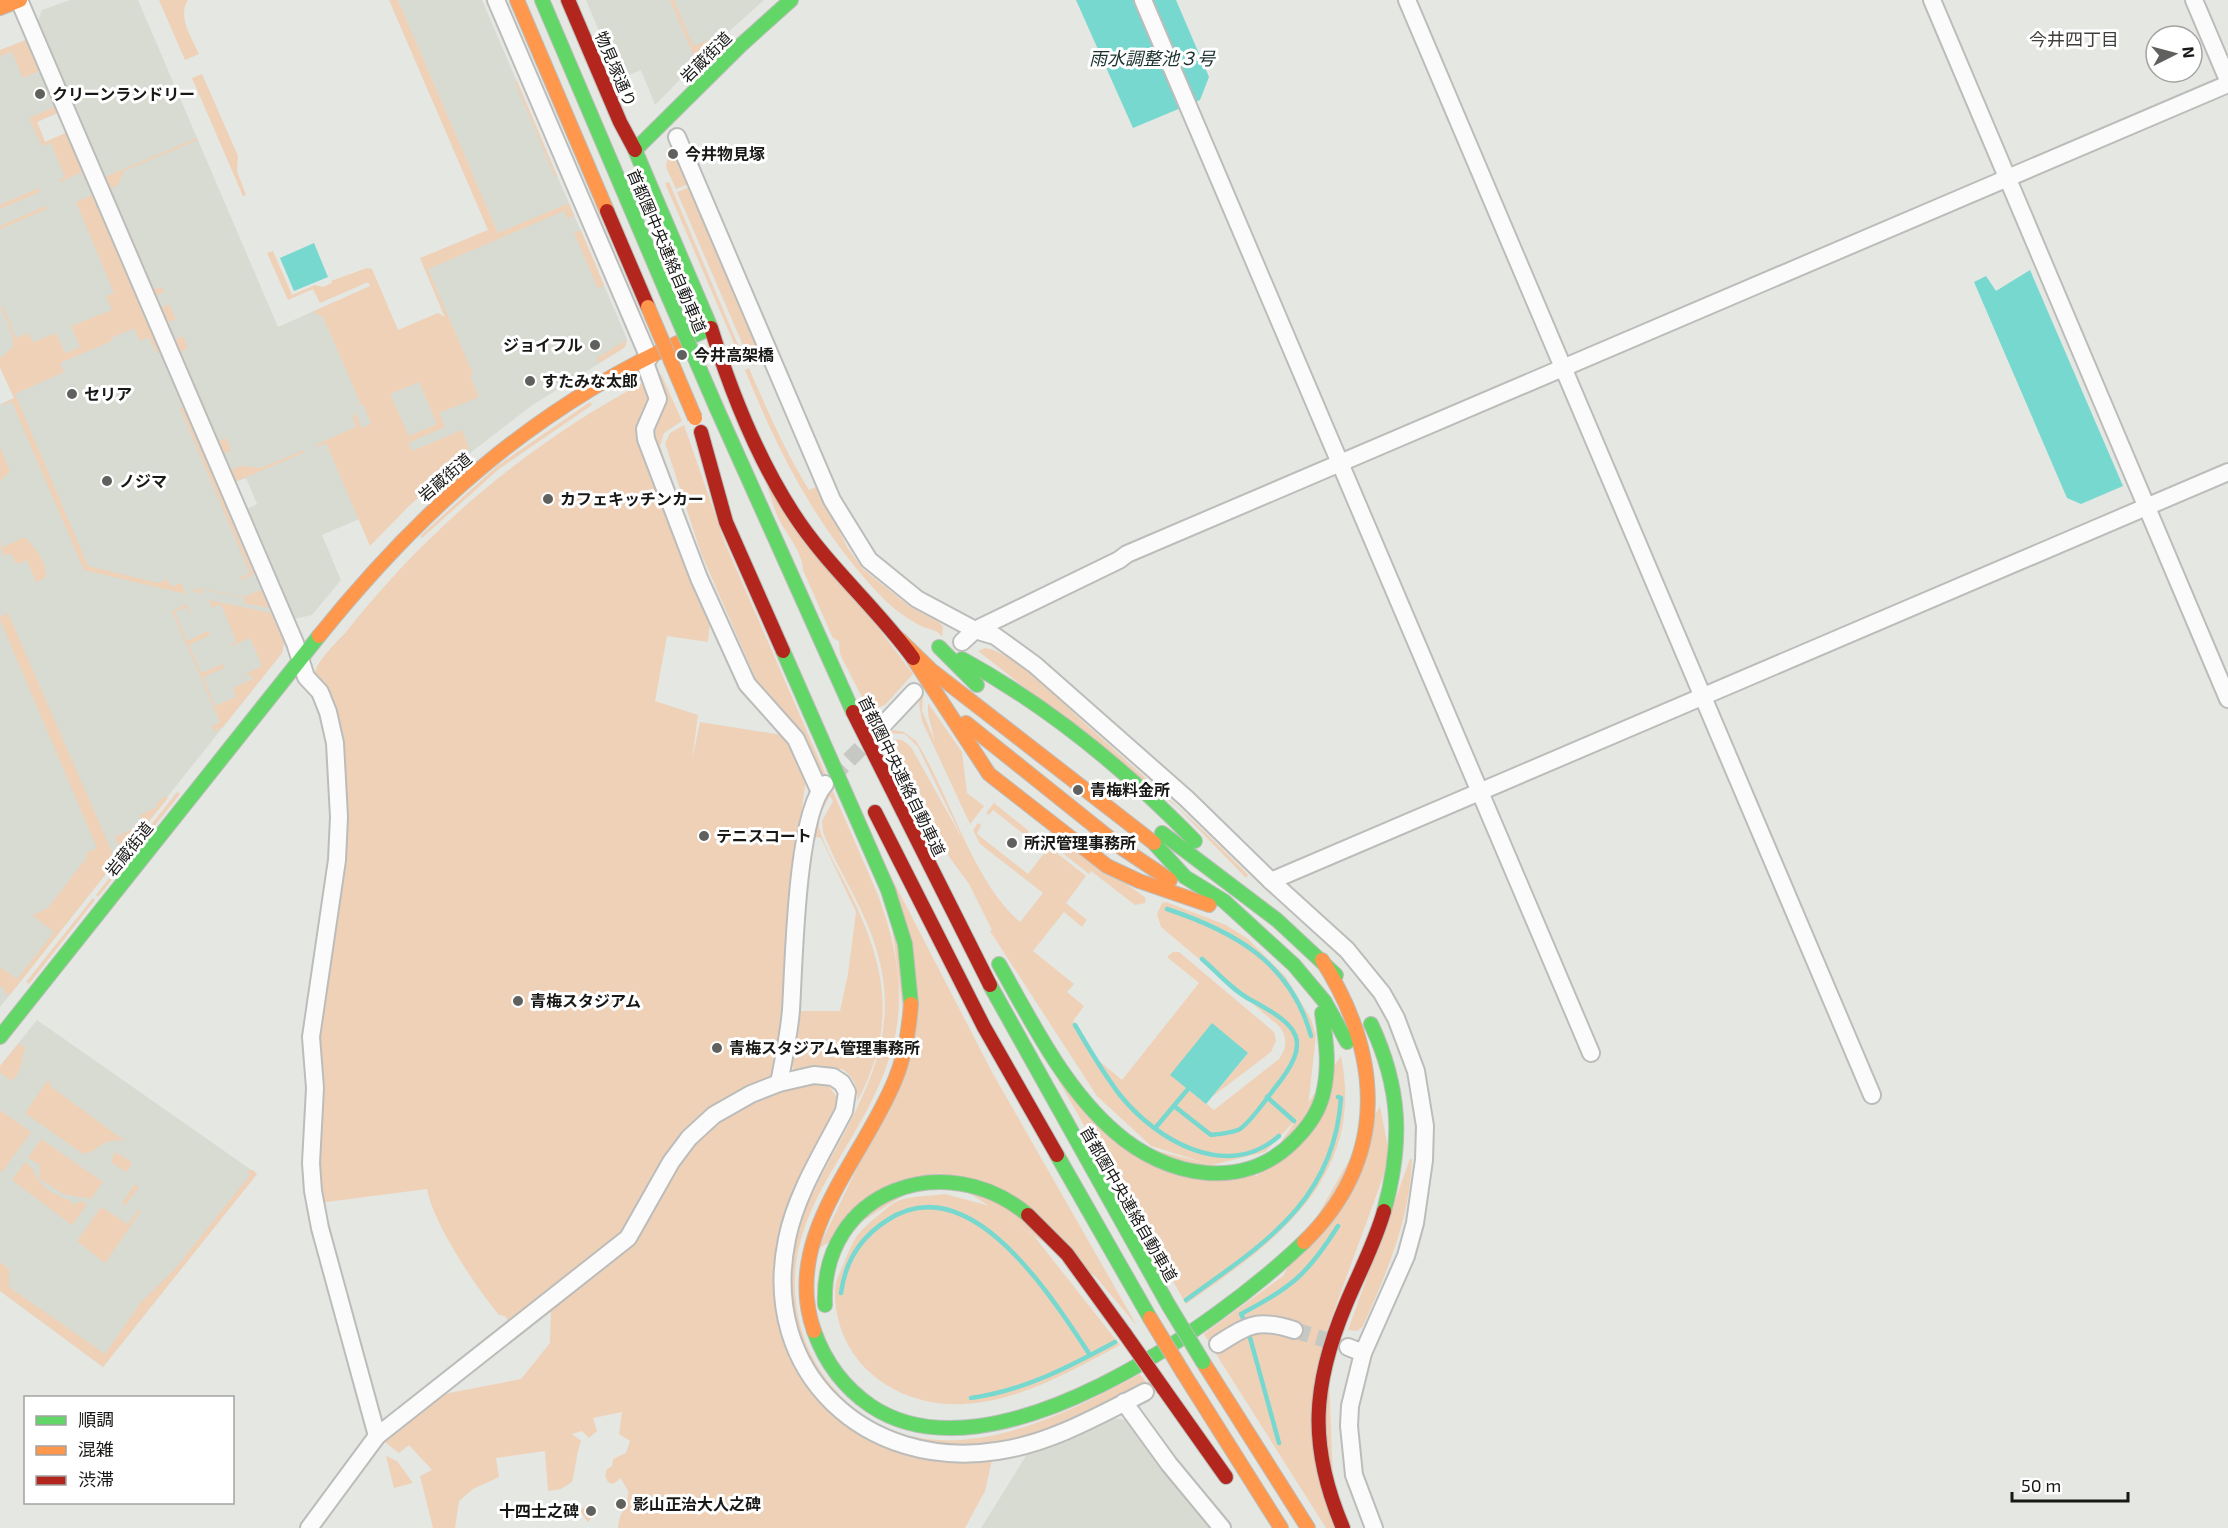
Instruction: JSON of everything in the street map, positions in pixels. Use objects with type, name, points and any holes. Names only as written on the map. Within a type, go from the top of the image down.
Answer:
[{"type":"main road","points":[[0,8],[19,0]]},
{"type":"main road","points":[[517,0],[701,432],[813,682]]},
{"type":"main road","name":"首都圏中央連絡自動車道","points":[[542,0],[717,409],[835,677],[994,996],[1169,1306],[1308,1528]]},
{"type":"main road","name":"物見塚通り","points":[[568,0],[623,128],[635,150]]},
{"type":"main road","name":"岩蔵街道","points":[[635,150],[741,45],[791,0]]},
{"type":"main road","points":[[635,150],[711,328],[734,360],[764,430],[827,543],[864,589],[931,670],[1147,837],[1165,852],[1184,876],[1225,902],[1235,914],[1274,944],[1336,1020],[1351,1057],[1355,1099],[1349,1145],[1330,1188],[1303,1224],[1262,1262],[1217,1296]]},
{"type":"main road","name":"岩蔵街道","points":[[0,1037],[300,660],[381,562],[448,495],[538,423],[593,387],[711,328]]},
{"type":"main road","points":[[701,432],[728,527],[890,897],[908,963],[909,1020],[899,1069],[876,1119],[828,1201],[814,1235],[807,1267],[807,1307],[817,1342],[830,1365],[853,1393],[886,1414],[929,1428],[958,1430],[986,1427],[1029,1416],[1092,1388],[1167,1346],[1237,1298],[1296,1250],[1320,1225],[1345,1190],[1359,1159],[1368,1121],[1368,1076],[1362,1040],[1349,1005],[1322,960]]},
{"type":"main road","points":[[904,635],[966,738],[1094,841],[1180,891],[1235,914]]},
{"type":"main road","points":[[991,696],[934,644],[1054,732],[1225,873],[1252,900]]},
{"type":"main road","points":[[835,677],[977,927]]},
{"type":"main road","points":[[931,683],[1164,863],[1180,891]]},
{"type":"main road","points":[[946,707],[1122,848],[1180,891]]},
{"type":"main road","points":[[1055,748],[1252,900],[1322,960],[1363,1010],[1379,1039],[1393,1082],[1398,1140],[1393,1183],[1386,1206],[1333,1336],[1318,1398],[1317,1424],[1322,1470],[1342,1528]]},
{"type":"main road","points":[[870,804],[984,1027],[1150,1318],[1281,1528]]},
{"type":"main road","points":[[994,956],[1068,1076],[1112,1129],[1134,1148],[1162,1164],[1181,1172],[1209,1176],[1240,1173],[1278,1157],[1294,1144],[1317,1114],[1326,1089],[1329,1055],[1324,1022],[1313,990]]},
{"type":"main road","points":[[827,1321],[824,1302],[826,1274],[835,1247],[849,1224],[868,1205],[892,1191],[919,1183],[939,1181],[962,1183],[985,1190],[1007,1200],[1033,1219],[1077,1265],[1235,1489]]},
{"type":"main road","points":[[1123,1355],[1194,1312]]},
{"type":"main road","points":[[837,1347],[848,1365],[878,1394],[902,1406],[928,1413],[958,1415],[985,1413],[1036,1399],[1076,1380]]},
{"type":"street","points":[[19,0],[306,677],[320,693],[328,712],[334,743],[339,817],[337,860],[311,1037],[315,1088],[311,1163],[319,1222],[377,1436]]},
{"type":"street","points":[[496,0],[646,359],[658,399],[645,429],[647,445],[661,474],[699,578],[747,684],[796,739],[822,787],[810,815],[805,847],[796,918],[789,1026],[779,1083]]},
{"type":"street","points":[[1143,0],[1591,1053]]},
{"type":"street","points":[[1407,0],[1872,1095]]},
{"type":"street","points":[[1932,0],[2228,699]]},
{"type":"street","points":[[968,636],[1127,554],[2228,82],[2194,0]]},
{"type":"street","points":[[677,137],[832,500],[849,532],[869,560],[888,578],[968,636],[995,636],[1035,665],[1186,799],[1270,881],[1329,932],[1364,969],[1396,1018],[1416,1071],[1425,1126],[1424,1160],[1415,1223],[1406,1256],[1356,1350],[1349,1434],[1354,1474],[1374,1528]]},
{"type":"street","points":[[1270,881],[2228,472]]},
{"type":"street","points":[[883,725],[914,692]]},
{"type":"street","points":[[309,1528],[377,1436],[620,1245],[634,1229],[671,1162],[700,1126],[730,1105],[779,1083],[804,1076],[826,1075],[838,1079],[847,1092],[844,1111],[796,1206],[786,1241],[783,1274],[785,1309],[796,1350],[810,1376],[834,1407],[862,1427],[903,1445],[931,1451],[974,1453],[1005,1450],[1037,1442],[1145,1392]]},
{"type":"street","points":[[1218,1344],[1254,1324],[1272,1323],[1294,1329]]},
{"type":"street","points":[[1124,1402],[1169,1464],[1222,1528]]},
{"type":"shaded area","points":[[70,0],[138,0],[278,327],[371,286],[393,340],[445,318],[423,265],[498,233],[398,0],[482,0],[627,339],[624,348],[531,406],[438,478],[327,443],[359,519],[322,535],[341,580],[312,615],[294,619],[247,509],[257,504],[246,478],[235,482],[38,21],[42,10]]},
{"type":"shaded area","points":[[159,0],[188,0],[184,13],[185,20],[199,54],[185,60]]},
{"type":"shaded area","points":[[389,0],[398,0],[498,233],[569,203],[574,216],[568,219],[564,211],[428,269],[473,374],[470,376],[479,397],[439,413],[445,427],[408,443],[412,451],[462,430],[469,448],[467,453],[407,508],[370,546],[326,443],[318,447],[317,444],[356,427],[353,417],[355,412],[362,428],[371,424],[363,404],[358,406],[360,402],[323,317],[312,312],[370,286],[368,282],[320,303],[313,289],[288,300],[267,253],[273,251],[292,295],[315,285],[323,287],[332,283],[331,281],[367,268],[372,269],[398,330],[438,313],[445,317],[420,258],[488,230]],"holes":[[[419,382],[437,424],[409,436],[390,394]]]},
{"type":"shaded area","points":[[586,0],[764,0],[714,45],[655,105],[641,70],[619,79]]},
{"type":"shaded area","points":[[670,0],[674,0],[693,46],[714,38],[716,40],[697,63]]},
{"type":"shaded area","points":[[26,40],[57,113],[37,122],[45,142],[66,133],[284,643],[282,653],[0,1007],[0,404],[14,398],[0,367],[0,50]]},
{"type":"shaded area","points":[[26,40],[39,71],[23,78],[12,52],[0,56],[0,50]]},
{"type":"shaded area","points":[[202,74],[238,156],[237,171],[246,195],[243,196],[192,78]]},
{"type":"shaded area","points":[[517,81],[557,176],[555,177],[515,82]]},
{"type":"shaded area","points":[[54,107],[57,113],[37,122],[45,142],[66,133],[82,172],[60,182],[59,180],[65,177],[51,143],[42,146],[29,118]]},
{"type":"shaded area","name":"今井物見塚","points":[[671,137],[691,183],[676,189],[666,167]]},
{"type":"shaded area","points":[[197,138],[198,140],[124,171],[118,185],[110,189],[105,177]]},
{"type":"shaded area","points":[[669,182],[739,347],[736,348],[665,183]]},
{"type":"shaded area","points":[[692,186],[765,361],[752,366],[677,192]]},
{"type":"shaded area","points":[[39,188],[40,192],[0,209],[0,205]]},
{"type":"shaded area","points":[[92,195],[160,352],[157,353],[149,337],[140,341],[134,328],[111,338],[112,341],[60,363],[64,372],[15,394],[88,566],[158,583],[167,579],[171,587],[181,583],[186,594],[84,570],[12,402],[0,406],[14,398],[0,367],[0,358],[13,347],[12,334],[1,307],[3,306],[16,338],[28,333],[33,342],[56,333],[65,353],[80,347],[71,326],[112,310],[106,296],[114,293],[76,202]]},
{"type":"shaded area","points":[[118,205],[154,289],[162,287],[164,292],[155,296]]},
{"type":"shaded area","points":[[46,206],[47,209],[0,229],[0,226]]},
{"type":"shaded area","points":[[581,230],[604,285],[598,289],[574,233]]},
{"type":"shaded area","points":[[169,304],[176,319],[167,323],[161,308]]},
{"type":"shaded area","points":[[183,336],[188,348],[181,352],[219,441],[226,438],[231,450],[223,454],[174,340]]},
{"type":"shaded area","points":[[627,340],[625,347],[599,363],[597,358]]},
{"type":"shaded area","points":[[749,368],[792,460],[809,490],[818,486],[847,547],[863,569],[909,606],[940,623],[943,627],[942,637],[937,632],[922,627],[888,603],[837,543],[818,516],[785,459],[745,370]]},
{"type":"shaded area","points":[[661,374],[682,421],[664,433],[660,446],[698,554],[731,631],[717,606],[652,438],[658,375]]},
{"type":"shaded area","points":[[646,381],[652,398],[640,422],[710,622],[708,642],[667,636],[655,701],[698,715],[692,760],[700,722],[782,735],[790,742],[806,778],[786,929],[781,1025],[771,1079],[720,1102],[681,1135],[662,1161],[619,1236],[510,1324],[505,1316],[499,1315],[489,1303],[456,1254],[437,1219],[427,1189],[319,1203],[316,1037],[344,831],[314,676],[322,658],[411,558],[446,523],[521,460],[603,405]]},
{"type":"shaded area","points":[[590,402],[592,405],[499,469],[422,538],[420,536],[497,466]]},
{"type":"shaded area","points":[[183,407],[254,574],[241,580],[240,578],[250,573],[180,408]]},
{"type":"shaded area","points":[[684,425],[725,543],[878,895],[890,933],[897,967],[899,998],[897,1028],[889,1058],[878,1088],[828,1178],[802,1234],[796,1264],[795,1295],[805,1340],[827,1380],[861,1413],[898,1432],[938,1440],[979,1438],[1021,1428],[1063,1413],[1140,1374],[1146,1382],[1048,1430],[1006,1442],[985,1445],[932,1444],[885,1430],[846,1407],[817,1375],[797,1336],[789,1291],[793,1242],[810,1192],[813,1193],[846,1130],[873,1070],[881,1040],[885,1008],[882,973],[867,923],[823,832],[822,821],[833,801],[830,796],[819,816],[819,827],[863,920],[879,972],[882,997],[882,1022],[878,1048],[870,1074],[857,1102],[854,1083],[842,1069],[794,1070],[792,1065],[799,1011],[840,1011],[848,974],[856,912],[821,838],[813,836],[818,813],[829,792],[802,733],[756,685],[754,675],[701,553],[665,443],[670,433]]},
{"type":"shaded area","points":[[0,447],[10,471],[0,481]]},
{"type":"shaded area","points":[[304,450],[305,452],[235,482],[230,470],[241,466],[261,468]]},
{"type":"shaded area","points":[[764,477],[913,674],[885,705],[869,711],[840,654],[839,641],[833,638],[803,570],[798,552],[778,518]]},
{"type":"shaded area","points":[[25,537],[45,566],[45,578],[36,582],[27,560],[16,564],[11,553],[3,556],[0,541],[3,547]]},
{"type":"shaded area","points":[[201,588],[244,597],[261,590],[269,608],[244,603],[245,598],[201,589],[200,594],[192,591]]},
{"type":"shaded area","points":[[209,600],[271,613],[284,643],[282,653],[222,728],[220,727],[215,733],[212,726],[220,722],[172,611],[187,604],[191,615],[185,607],[175,612],[187,641],[208,631],[210,635],[189,645],[201,673],[223,664],[224,668],[203,677],[215,706],[236,697],[233,688],[253,679],[250,674],[241,676],[262,666],[250,638],[229,647],[236,641],[221,604],[212,608]]},
{"type":"shaded area","points":[[8,613],[116,861],[9,996],[0,985],[0,967],[17,979],[54,932],[32,915],[48,908],[87,857],[86,853],[97,848],[0,620],[0,617]]},
{"type":"shaded area","points":[[985,648],[1011,659],[1040,682],[1210,837],[1248,875],[1246,878],[1177,807],[978,651]]},
{"type":"shaded area","points":[[923,694],[922,711],[935,742],[928,714],[928,703],[962,752],[967,793],[984,806],[970,824],[922,721],[919,703]]},
{"type":"shaded area","points":[[894,730],[904,732],[916,741],[988,884],[1003,905],[1020,922],[1043,893],[980,844],[973,830],[978,823],[981,825],[977,834],[1028,874],[1049,847],[1086,876],[1066,903],[1087,920],[1082,927],[1064,912],[1033,951],[1074,984],[1067,992],[1084,1006],[1073,1021],[1098,1060],[1122,1080],[1199,983],[1167,957],[1173,952],[1179,952],[1274,1032],[1276,1041],[1271,1052],[1212,1097],[1248,1053],[1171,1075],[1214,1110],[1279,1059],[1285,1047],[1284,1034],[1279,1026],[1161,927],[1157,914],[1162,903],[1166,902],[1226,925],[1248,939],[1286,977],[1311,1019],[1316,1035],[1308,1107],[1265,1152],[1212,1165],[1151,1146],[1097,1096],[990,931],[992,930],[969,884],[950,858],[893,756],[897,752],[891,741],[902,740],[911,747],[963,840],[918,747],[905,734],[887,733]]},
{"type":"shaded area","points":[[177,792],[180,794],[98,897],[96,895]]},
{"type":"shaded area","points":[[165,796],[168,798],[122,854],[115,837],[144,824],[140,815],[157,807],[156,804]]},
{"type":"shaded area","points":[[994,803],[1029,831],[1026,836],[993,810],[989,815],[986,813]]},
{"type":"shaded area","points":[[1051,830],[1146,898],[1145,903],[1135,905],[1091,871],[1089,874],[1045,839]]},
{"type":"shaded area","points":[[884,863],[992,1072],[1137,1326],[1095,1276],[939,1173],[818,1249],[909,1060]]},
{"type":"shaded area","points":[[93,898],[95,900],[29,984],[26,982]]},
{"type":"shaded area","points":[[37,1020],[257,1174],[103,1367],[0,1291],[0,1066]]},
{"type":"shaded area","points":[[1036,1041],[1114,1140],[1257,1176],[1341,1056],[1345,1099],[1340,1138],[1326,1172],[1306,1203],[1251,1257],[1186,1304]]},
{"type":"shaded area","points":[[19,1043],[25,1048],[19,1072],[12,1081],[0,1073],[0,1066]]},
{"type":"shaded area","points":[[47,1081],[51,1083],[50,1086],[125,1141],[110,1141],[83,1154],[25,1113]]},
{"type":"shaded area","points":[[801,1083],[827,1083],[838,1099],[836,1109],[780,1234],[775,1267],[776,1301],[784,1334],[796,1366],[815,1394],[838,1418],[865,1437],[897,1450],[920,1455],[992,1460],[985,1491],[965,1528],[618,1528],[628,1491],[621,1478],[613,1484],[608,1482],[605,1476],[607,1469],[612,1466],[613,1459],[626,1453],[630,1441],[619,1434],[622,1412],[593,1418],[597,1431],[589,1438],[582,1431],[572,1434],[581,1441],[572,1482],[561,1489],[548,1491],[545,1451],[496,1458],[499,1477],[473,1489],[459,1501],[455,1528],[433,1528],[420,1476],[432,1470],[409,1445],[399,1453],[382,1440],[427,1404],[449,1393],[521,1379],[550,1343],[551,1307],[634,1242],[666,1184],[693,1145],[726,1115]]},
{"type":"shaded area","points":[[1380,1106],[1390,1158],[1327,1330],[1335,1528],[1326,1528],[1216,1354],[1254,1333],[1273,1332],[1298,1338],[1302,1324],[1273,1316],[1262,1316],[1244,1320],[1209,1342],[1204,1334],[1283,1276]]},
{"type":"shaded area","points":[[0,1110],[31,1132],[2,1172],[0,1171]]},
{"type":"shaded area","points":[[41,1139],[103,1182],[91,1199],[63,1194],[39,1178],[40,1165],[28,1158]]},
{"type":"shaded area","points":[[115,1152],[132,1162],[128,1171],[124,1171],[111,1162]]},
{"type":"shaded area","points":[[1410,1159],[1412,1159],[1407,1203],[1389,1265],[1363,1326],[1357,1331],[1348,1330]]},
{"type":"shaded area","points":[[25,1162],[32,1168],[42,1184],[52,1192],[70,1200],[72,1205],[81,1201],[87,1204],[72,1225],[12,1180]]},
{"type":"shaded area","points":[[253,1170],[257,1174],[103,1367],[0,1291],[0,1262],[9,1269],[9,1287],[105,1354],[141,1302],[174,1270],[250,1175],[246,1171]]},
{"type":"shaded area","points":[[135,1184],[139,1187],[125,1206],[122,1203]]},
{"type":"shaded area","points":[[945,1194],[990,1206],[1034,1236],[1120,1345],[1045,1383],[985,1402],[944,1404],[925,1401],[889,1387],[874,1376],[860,1363],[841,1329],[835,1301],[838,1276],[859,1234],[890,1206],[905,1199]]},
{"type":"shaded area","points":[[101,1207],[128,1224],[139,1209],[141,1211],[105,1263],[77,1241]]},
{"type":"shaded area","points":[[1104,1417],[1127,1420],[1211,1528],[981,1528],[1029,1451]]},
{"type":"shaded area","points":[[386,1456],[397,1461],[413,1483],[394,1488]]},
{"type":"shaded area","points":[[590,1504],[595,1505],[598,1511],[588,1522],[579,1510]]},
{"type":"water","name":"雨水調整池３号","points":[[1076,0],[1176,0],[1209,77],[1200,100],[1133,128]]},
{"type":"water","points":[[314,243],[328,277],[294,291],[280,258]]},
{"type":"water","points":[[2030,270],[2123,486],[2081,504],[2067,498],[1974,282],[1986,276],[1996,291]]},
{"type":"water","points":[[1212,1023],[1248,1053],[1206,1104],[1170,1075]]},
{"type":"waterway","points":[[1167,909],[1215,928],[1256,953],[1274,969],[1289,988],[1302,1010],[1311,1036]]},
{"type":"waterway","points":[[1174,1106],[1211,1135],[1238,1130],[1252,1118],[1286,1072],[1294,1058],[1297,1046],[1296,1036],[1290,1027],[1267,1009],[1238,992],[1202,959]]},
{"type":"waterway","points":[[1075,1025],[1120,1095],[1135,1112],[1172,1140],[1194,1150],[1215,1155],[1237,1155],[1259,1149],[1279,1136]]},
{"type":"waterway","points":[[1156,1127],[1188,1089]]},
{"type":"waterway","points":[[1267,1097],[1294,1121]]},
{"type":"waterway","points":[[1186,1300],[1267,1239],[1290,1217],[1309,1193],[1325,1166],[1335,1134],[1341,1098],[1338,1097]]},
{"type":"waterway","points":[[841,1293],[846,1271],[855,1252],[861,1243],[886,1221],[917,1208],[948,1210],[977,1223],[1005,1245],[1054,1302],[1090,1355]]},
{"type":"waterway","points":[[1243,1318],[1241,1314],[1273,1296],[1297,1278],[1317,1256],[1338,1226]]},
{"type":"waterway","points":[[1249,1334],[1279,1443]]},
{"type":"waterway","points":[[971,1398],[1027,1384],[1063,1369],[1115,1342]]},
{"type":"tunnel","points":[[832,777],[871,738]]},
{"type":"tunnel","points":[[1294,1330],[1339,1344]]},
{"type":"traffic: fast","points":[[542,0],[669,298]]},
{"type":"traffic: fast","points":[[684,340],[711,328],[635,150],[741,45],[791,0]]},
{"type":"traffic: fast","points":[[669,298],[717,409]]},
{"type":"traffic: fast","points":[[717,409],[853,712]]},
{"type":"traffic: fast","points":[[0,1037],[319,636]]},
{"type":"traffic: fast","points":[[939,647],[977,685]]},
{"type":"traffic: fast","points":[[783,651],[888,890],[905,944],[911,1004]]},
{"type":"traffic: fast","points":[[962,659],[1026,698],[1085,741],[1114,764],[1195,841]]},
{"type":"traffic: fast","points":[[1162,833],[1277,920],[1336,975]]},
{"type":"traffic: fast","points":[[1154,843],[1185,877],[1224,901],[1294,965],[1325,1002],[1347,1042]]},
{"type":"traffic: fast","points":[[999,964],[1050,1053],[1097,1115],[1115,1132],[1157,1160],[1205,1173],[1229,1173],[1253,1167],[1275,1157],[1308,1125],[1319,1107],[1325,1084],[1327,1054],[1322,1013]]},
{"type":"traffic: fast","points":[[990,985],[1169,1306]]},
{"type":"traffic: fast","points":[[1371,1024],[1388,1071],[1396,1116],[1394,1162],[1384,1211]]},
{"type":"traffic: fast","points":[[1057,1155],[1150,1318]]},
{"type":"traffic: fast","points":[[825,1305],[829,1265],[843,1233],[865,1208],[894,1191],[926,1183],[961,1184],[996,1194],[1028,1215]]},
{"type":"traffic: fast","points":[[814,1331],[836,1373],[852,1391],[871,1406],[921,1426],[977,1426],[1038,1412],[1100,1386],[1161,1352],[1217,1314],[1304,1242]]},
{"type":"traffic: fast","points":[[1169,1306],[1203,1362]]},
{"type":"traffic: slow","points":[[0,8],[20,0]]},
{"type":"traffic: slow","points":[[517,0],[607,211]]},
{"type":"traffic: slow","points":[[648,307],[695,418]]},
{"type":"traffic: slow","points":[[319,636],[398,546],[440,504],[484,466],[529,430],[578,397],[629,367],[684,340]]},
{"type":"traffic: slow","points":[[899,639],[931,670],[1154,843]]},
{"type":"traffic: slow","points":[[913,658],[989,774],[1107,866],[1139,881],[1209,905]]},
{"type":"traffic: slow","points":[[966,723],[1122,848],[1170,880]]},
{"type":"traffic: slow","points":[[1304,1242],[1332,1210],[1352,1176],[1363,1141],[1368,1105],[1365,1069],[1357,1032],[1342,996],[1322,960]]},
{"type":"traffic: slow","points":[[814,1331],[807,1297],[808,1264],[816,1232],[846,1170],[881,1110],[895,1080],[906,1043],[911,1004]]},
{"type":"traffic: slow","points":[[1150,1318],[1184,1374]]},
{"type":"traffic: slow","points":[[1203,1362],[1308,1528]]},
{"type":"traffic: slow","points":[[1184,1374],[1281,1528]]},
{"type":"traffic: jam","points":[[568,0],[620,122],[635,150]]},
{"type":"traffic: jam","points":[[607,211],[648,307]]},
{"type":"traffic: jam","points":[[711,328],[727,376],[756,446],[793,513],[821,551],[913,658]]},
{"type":"traffic: jam","points":[[701,432],[726,522],[783,651]]},
{"type":"traffic: jam","points":[[853,712],[990,985]]},
{"type":"traffic: jam","points":[[875,812],[984,1027],[1057,1155]]},
{"type":"traffic: jam","points":[[1343,1528],[1324,1470],[1319,1416],[1321,1389],[1326,1362],[1335,1334],[1384,1211]]},
{"type":"traffic: jam","points":[[1028,1215],[1067,1254],[1125,1334]]},
{"type":"traffic: jam","points":[[1125,1334],[1163,1388]]},
{"type":"traffic: jam","points":[[1163,1388],[1226,1477]]},
{"type":"place","name":"クリーンランドリー","points":[[40,94]]},
{"type":"place","name":"今井物見塚","points":[[673,154]]},
{"type":"place","name":"ジョイフル","points":[[595,345]]},
{"type":"place","name":"今井高架橋","points":[[682,355]]},
{"type":"place","name":"すたみな太郎","points":[[530,381]]},
{"type":"place","name":"セリア","points":[[72,394]]},
{"type":"place","name":"ノジマ","points":[[107,481]]},
{"type":"place","name":"カフェキッチンカー","points":[[548,499]]},
{"type":"place","name":"青梅料金所","points":[[1078,790]]},
{"type":"place","name":"テニスコート","points":[[704,836]]},
{"type":"place","name":"所沢管理事務所","points":[[1012,843]]},
{"type":"place","name":"青梅スタジアム","points":[[518,1001]]},
{"type":"place","name":"青梅スタジアム管理事務所","points":[[717,1048]]},
{"type":"place","name":"影山正治大人之碑","points":[[621,1504]]},
{"type":"place","name":"十四士之碑","points":[[591,1511]]},
{"type":"district","name":"今井四丁目","points":[[2074,40]]}]
